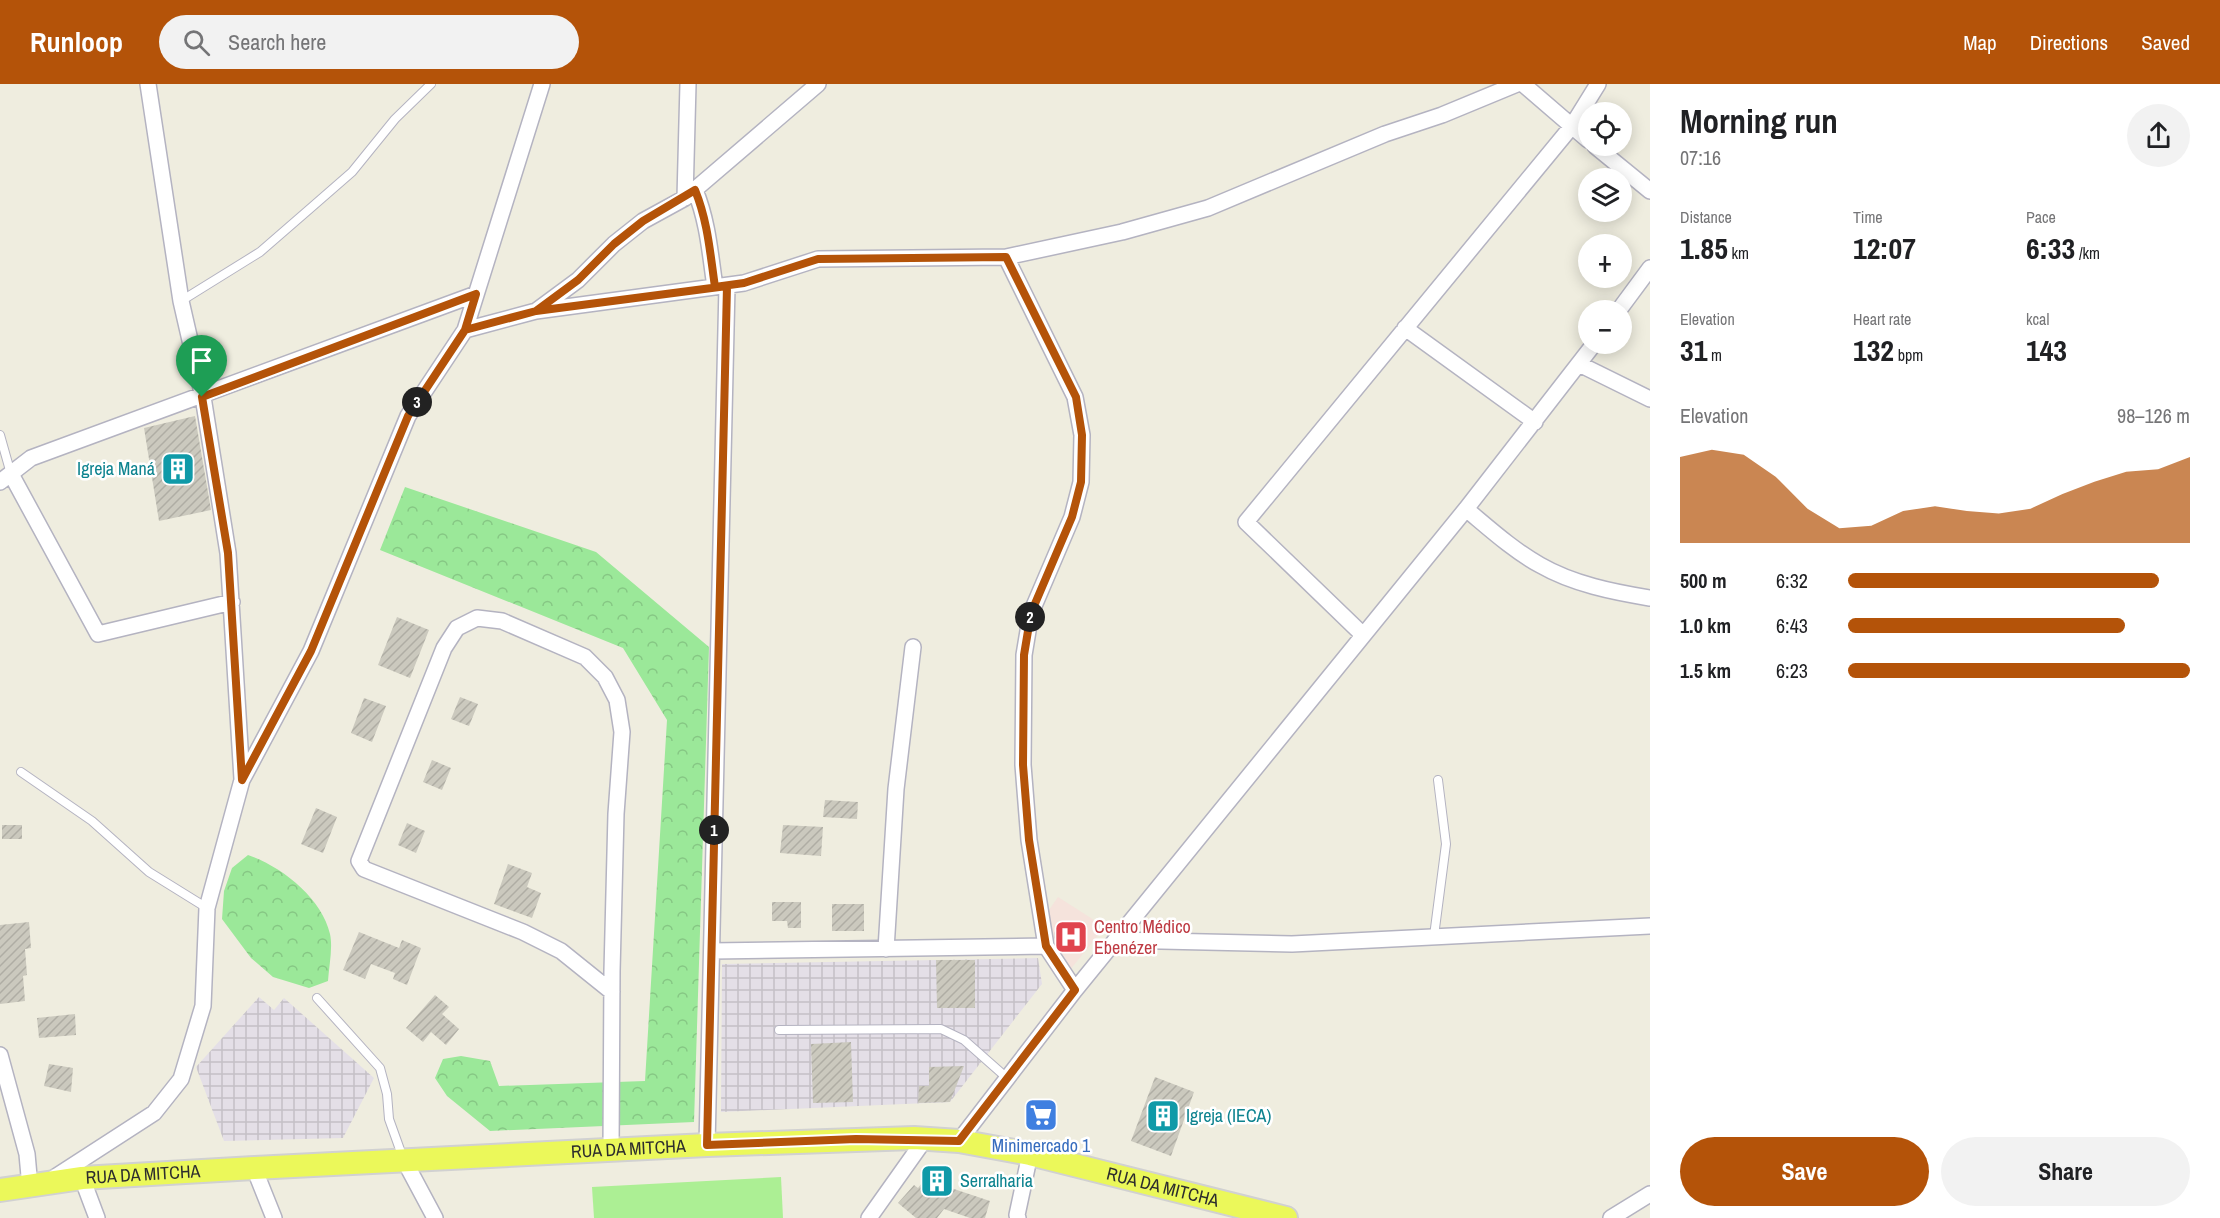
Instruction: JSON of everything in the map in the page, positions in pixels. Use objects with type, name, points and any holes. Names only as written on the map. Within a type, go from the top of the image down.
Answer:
[{"type":"main road","name":"RUA DA MITCHA","points":[[0,1190],[82,1178],[254,1168],[707,1145],[925,1139],[959,1141],[1030,1154],[1283,1218]]},
{"type":"street","points":[[148,84],[181,301],[202,397],[228,553],[242,780]]},
{"type":"street","points":[[0,1054],[27,1154],[38,1185],[154,1113],[181,1079],[202,1006],[207,908],[242,780],[311,651],[408,416],[465,330],[542,84]]},
{"type":"street","points":[[688,84],[690,194],[703,210],[721,286],[712,951],[707,1145]]},
{"type":"street","points":[[536,311],[578,280],[614,244],[643,221],[690,194],[818,84]]},
{"type":"street","points":[[465,330],[536,311],[744,283],[818,259],[1006,257],[1122,232],[1208,208],[1385,134],[1442,115],[1517,84]]},
{"type":"street","points":[[1523,84],[1578,131]]},
{"type":"street","points":[[1362,634],[1246,522],[1572,126],[1598,84]]},
{"type":"street","points":[[1607,156],[1650,191]]},
{"type":"street","points":[[1006,257],[1076,397],[1082,435],[1081,482],[1072,517],[1031,613],[1024,655],[1024,776],[1029,840],[1046,946],[1075,990]]},
{"type":"street","points":[[1626,300],[1650,268]]},
{"type":"street","points":[[232,602],[98,634],[5,478],[31,458],[98,431],[202,397],[476,294]]},
{"type":"street","points":[[1406,328],[1535,422]]},
{"type":"street","points":[[959,1141],[1075,990],[1362,634],[1467,510],[1586,354]]},
{"type":"street","points":[[1579,364],[1650,399]]},
{"type":"street","points":[[1467,510],[1500,538],[1541,566],[1607,592],[1650,598]]},
{"type":"street","points":[[610,1150],[616,814],[622,732],[617,700],[605,677],[585,657],[501,621],[477,618],[457,628],[444,648],[359,861],[364,869],[523,932],[561,951],[612,992]]},
{"type":"street","points":[[886,949],[895,801],[913,647]]},
{"type":"street","points":[[1117,940],[1292,944],[1650,926]]},
{"type":"street","points":[[712,951],[1046,946]]},
{"type":"street","points":[[869,1218],[925,1139]]},
{"type":"street","points":[[1018,1218],[1030,1154]]},
{"type":"street","points":[[404,1160],[435,1218]]},
{"type":"street","points":[[254,1168],[273,1218]]},
{"type":"street","points":[[82,1178],[97,1218]]},
{"type":"street","points":[[1611,1218],[1650,1194]]},
{"type":"lane","points":[[181,301],[260,252],[352,172],[395,119],[431,84]]},
{"type":"lane","points":[[0,435],[5,478]]},
{"type":"lane","points":[[21,772],[92,821],[149,872],[207,908]]},
{"type":"lane","points":[[1434,936],[1446,844],[1438,780]]},
{"type":"lane","points":[[317,998],[380,1068],[387,1094],[389,1119],[404,1160]]},
{"type":"lane","points":[[779,1030],[941,1029],[964,1040],[1007,1078]]},
{"type":"shaded area","name":"Centro Médico Ebenézer","points":[[1058,897],[1105,927],[1069,971],[1046,946],[1042,920]]},
{"type":"shaded area","points":[[1038,958],[1042,984],[950,1102],[721,1112],[722,964]]},
{"type":"shaded area","points":[[259,997],[274,1010],[284,998],[374,1078],[343,1138],[224,1141],[196,1067]]},
{"type":"green space","points":[[405,487],[596,552],[709,647],[694,1122],[490,1131],[447,1096],[435,1078],[443,1059],[461,1056],[490,1061],[499,1086],[645,1081],[667,720],[623,648],[380,550]]},
{"type":"green space","points":[[248,855],[286,875],[309,896],[318,908],[326,921],[331,939],[328,981],[309,988],[273,977],[251,958],[222,919],[224,891],[232,868]]},
{"type":"green space","points":[[781,1177],[783,1218],[594,1218],[592,1187]]},
{"type":"building","name":"Igreja Maná","points":[[195,416],[211,510],[159,521],[144,428]]},
{"type":"building","points":[[397,617],[429,630],[410,678],[378,665]]},
{"type":"building","points":[[460,697],[478,704],[469,726],[451,719]]},
{"type":"building","points":[[364,698],[386,706],[372,742],[351,733]]},
{"type":"building","points":[[432,760],[451,768],[442,790],[423,782]]},
{"type":"building","points":[[825,800],[858,802],[857,819],[823,817]]},
{"type":"building","points":[[316,808],[337,817],[323,853],[301,844]]},
{"type":"building","points":[[407,823],[425,831],[416,853],[398,845]]},
{"type":"building","points":[[2,825],[22,825],[22,839],[2,839]]},
{"type":"building","points":[[783,825],[823,827],[821,856],[780,853]]},
{"type":"building","points":[[508,864],[532,873],[527,887],[541,893],[532,918],[494,904]]},
{"type":"building","points":[[772,902],[801,902],[801,928],[788,928],[787,921],[772,921]]},
{"type":"building","points":[[832,904],[864,904],[864,931],[832,931]]},
{"type":"building","points":[[29,922],[31,948],[25,949],[27,975],[23,976],[25,1001],[0,1004],[0,925]]},
{"type":"building","points":[[1056,929],[1078,943],[1072,953],[1055,942]]},
{"type":"building","points":[[359,932],[399,948],[402,940],[421,948],[407,985],[393,979],[395,973],[371,964],[365,979],[343,970]]},
{"type":"building","points":[[936,960],[975,960],[975,1008],[937,1008]]},
{"type":"building","points":[[435,995],[449,1007],[442,1014],[459,1029],[446,1045],[431,1032],[423,1042],[406,1028]]},
{"type":"building","points":[[75,1014],[76,1035],[39,1038],[37,1018]]},
{"type":"building","points":[[851,1042],[853,1102],[813,1103],[811,1044]]},
{"type":"building","points":[[49,1064],[73,1068],[71,1092],[44,1086]]},
{"type":"building","points":[[964,1066],[950,1102],[918,1103],[919,1086],[929,1086],[929,1067]]},
{"type":"building","name":"Igreja (IECA)","points":[[1155,1077],[1194,1092],[1171,1156],[1131,1141]]},
{"type":"building","name":"Minimercado 1","points":[[1035,1102],[1055,1109],[1047,1129],[1027,1122]]},
{"type":"building","points":[[933,1169],[949,1181],[945,1186],[990,1201],[985,1218],[970,1218],[944,1209],[937,1218],[916,1218],[898,1203],[914,1185],[918,1188]]},
{"type":"place","name":"Igreja Maná","points":[[178,469]]},
{"type":"place","name":"Centro Médico Ebenézer","points":[[1071,937]]},
{"type":"place","name":"Minimercado 1","points":[[1041,1115]]},
{"type":"place","name":"Igreja (IECA)","points":[[1163,1116]]},
{"type":"place","name":"Serralharia","points":[[937,1181]]},
{"type":"route","points":[[202,397],[228,553],[242,780],[311,651],[408,416],[465,330],[536,311],[578,280],[614,244],[643,221],[695,190],[703,210],[710,242],[715,287],[744,283],[818,259],[1006,257],[1076,397],[1082,435],[1081,482],[1072,517],[1031,613],[1024,655],[1023,765],[1029,840],[1046,946],[1075,990],[959,1141],[914,1138],[707,1145],[727,286],[611,299],[536,311],[465,330],[476,294],[202,397]]}]
